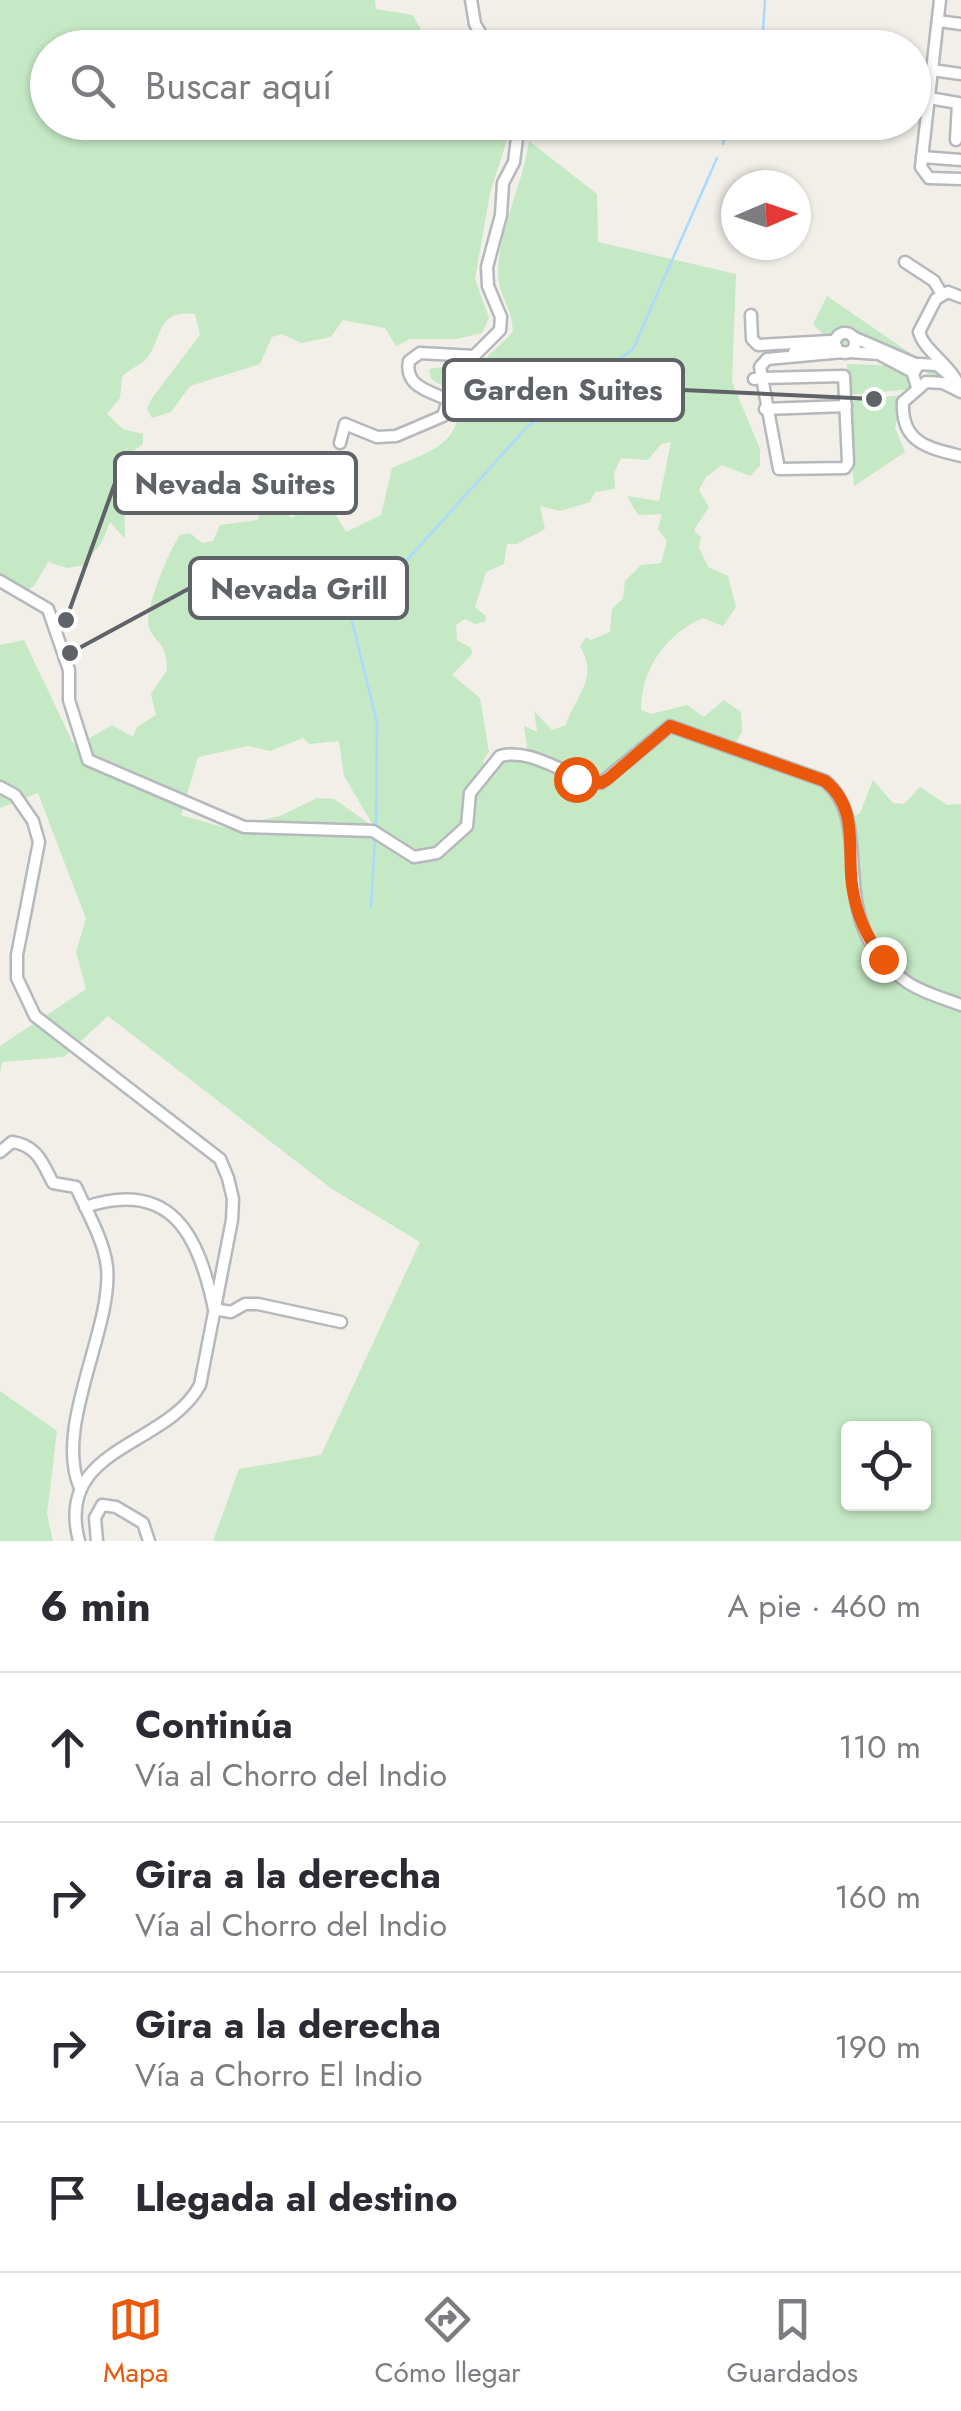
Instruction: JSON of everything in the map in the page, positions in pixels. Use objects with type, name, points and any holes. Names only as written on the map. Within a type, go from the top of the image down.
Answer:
[{"type":"street","points":[[471,0],[478,30]]},
{"type":"street","points":[[931,79],[940,0]]},
{"type":"street","points":[[938,21],[961,24]]},
{"type":"street","points":[[932,70],[961,74]]},
{"type":"street","points":[[931,98],[958,103],[956,140]]},
{"type":"street","points":[[340,443],[346,424],[377,436],[396,436],[442,416],[448,400],[413,383],[407,370],[409,361],[420,353],[456,358],[478,354],[500,330],[500,317],[486,272],[501,215],[503,183],[514,162],[517,140]]},
{"type":"street","points":[[924,140],[922,171],[929,178],[961,179]]},
{"type":"street","points":[[922,157],[961,160]]},
{"type":"street","points":[[905,262],[934,281],[942,294]]},
{"type":"street","points":[[942,294],[961,296]]},
{"type":"street","points":[[942,294],[919,335],[947,364],[954,388]]},
{"type":"street","points":[[751,315],[752,338],[758,345],[841,348],[879,354],[914,370],[933,371],[954,388]]},
{"type":"street","points":[[841,348],[845,333],[914,370]]},
{"type":"street","points":[[757,378],[843,376],[844,468],[779,469],[773,431],[757,378],[754,361],[759,356],[802,355],[855,346],[853,337]]},
{"type":"street","points":[[914,370],[917,386]]},
{"type":"street","points":[[954,388],[926,382],[903,402],[909,434],[928,450],[961,456]]},
{"type":"street","points":[[766,409],[846,406]]},
{"type":"street","points":[[0,580],[25,591],[48,609],[69,670],[69,700],[88,760],[244,828],[373,831],[414,857],[437,853],[467,826],[470,793],[500,756],[528,755],[576,779],[601,783],[670,726],[825,781],[842,794],[849,819],[852,882],[867,937],[905,981],[961,1005]]},
{"type":"street","points":[[0,787],[15,796],[34,821],[39,842],[17,955],[17,978],[35,1016],[220,1158],[234,1199],[194,1396],[89,1472],[74,1506],[79,1541]]},
{"type":"street","points":[[0,1152],[12,1142],[32,1148],[54,1184],[76,1187],[107,1268],[78,1421],[74,1473],[80,1488]]},
{"type":"street","points":[[85,1207],[104,1200],[146,1203],[185,1226],[205,1266],[214,1309]]},
{"type":"street","points":[[214,1309],[231,1312],[245,1304],[258,1304],[341,1322]]},
{"type":"street","points":[[97,1541],[94,1518],[102,1505],[116,1507],[143,1523],[149,1541]]},
{"type":"green space","points":[[0,0],[375,0],[376,9],[413,15],[421,30],[30,30],[30,140],[507,140],[490,193],[475,279],[489,318],[482,333],[457,339],[410,339],[396,346],[385,328],[343,320],[331,337],[301,343],[282,334],[272,337],[260,364],[190,386],[171,412],[152,418],[147,409],[152,398],[200,335],[195,314],[173,316],[162,327],[147,358],[122,377],[120,398],[107,414],[123,429],[143,434],[143,444],[123,459],[125,539],[110,522],[102,542],[84,565],[67,568],[48,562],[34,586],[25,591],[0,581]]},
{"type":"green space","points":[[529,141],[597,194],[598,242],[736,274],[732,382],[760,449],[760,466],[750,476],[722,465],[706,477],[699,490],[709,507],[694,530],[701,537],[699,548],[708,567],[728,576],[736,607],[723,626],[703,618],[667,643],[645,681],[641,710],[651,714],[687,705],[704,717],[724,700],[741,712],[742,732],[736,742],[701,732],[825,781],[850,818],[860,813],[873,780],[893,803],[904,804],[920,787],[947,805],[961,804],[961,1541],[213,1541],[239,1469],[321,1455],[420,1242],[332,1189],[108,1016],[64,1057],[2,1062],[0,1073],[0,1046],[86,989],[76,952],[86,919],[38,793],[0,808],[0,645],[24,640],[73,743],[80,744],[112,725],[133,737],[137,727],[156,715],[151,694],[167,670],[163,649],[148,620],[158,582],[180,535],[190,533],[202,543],[213,541],[220,525],[258,520],[262,503],[275,493],[291,518],[327,500],[346,532],[381,515],[392,468],[441,444],[455,426],[460,397],[431,379],[429,369],[483,361],[513,332],[498,272],[502,239]],"holes":[[[671,442],[659,501],[627,496],[638,515],[662,514],[658,529],[667,541],[661,563],[641,565],[625,581],[623,598],[612,609],[610,632],[591,640],[586,637],[580,647],[586,678],[566,725],[552,730],[534,711],[537,732],[524,726],[528,754],[500,756],[486,769],[483,761],[489,752],[480,698],[452,675],[472,654],[471,648],[457,640],[456,625],[465,619],[475,624],[485,622],[486,616],[475,607],[486,572],[504,564],[507,544],[517,544],[545,529],[540,506],[560,511],[590,502],[595,492],[615,489],[614,473],[621,458],[648,460],[661,444]],[[303,738],[309,744],[339,741],[344,776],[374,827],[334,799],[317,798],[280,816],[226,828],[181,815],[198,757],[248,746],[270,751]]]},
{"type":"green space","points":[[827,296],[942,375],[934,377],[903,359],[846,357],[813,324]]},
{"type":"green space","points":[[847,364],[901,366],[925,381],[911,389],[848,395]]},
{"type":"green space","points":[[902,395],[895,428],[905,452],[854,486],[848,401]]},
{"type":"green space","points":[[0,1391],[57,1431],[47,1514],[53,1541],[0,1541]]},
{"type":"waterway","points":[[763,30],[765,0]]},
{"type":"waterway","points":[[723,144],[724,140]]},
{"type":"waterway","points":[[376,826],[377,723],[352,621],[526,428],[633,349],[717,158]]},
{"type":"waterway","points":[[371,907],[375,839]]},
{"type":"place","name":"Garden Suites","points":[[874,399]]},
{"type":"place","name":"Nevada Suites","points":[[66,620]]},
{"type":"place","name":"Nevada Grill","points":[[70,653]]},
{"type":"route","points":[[576,779],[601,783],[670,726],[825,781],[842,794],[849,819],[857,910],[867,937],[883,959]]}]
